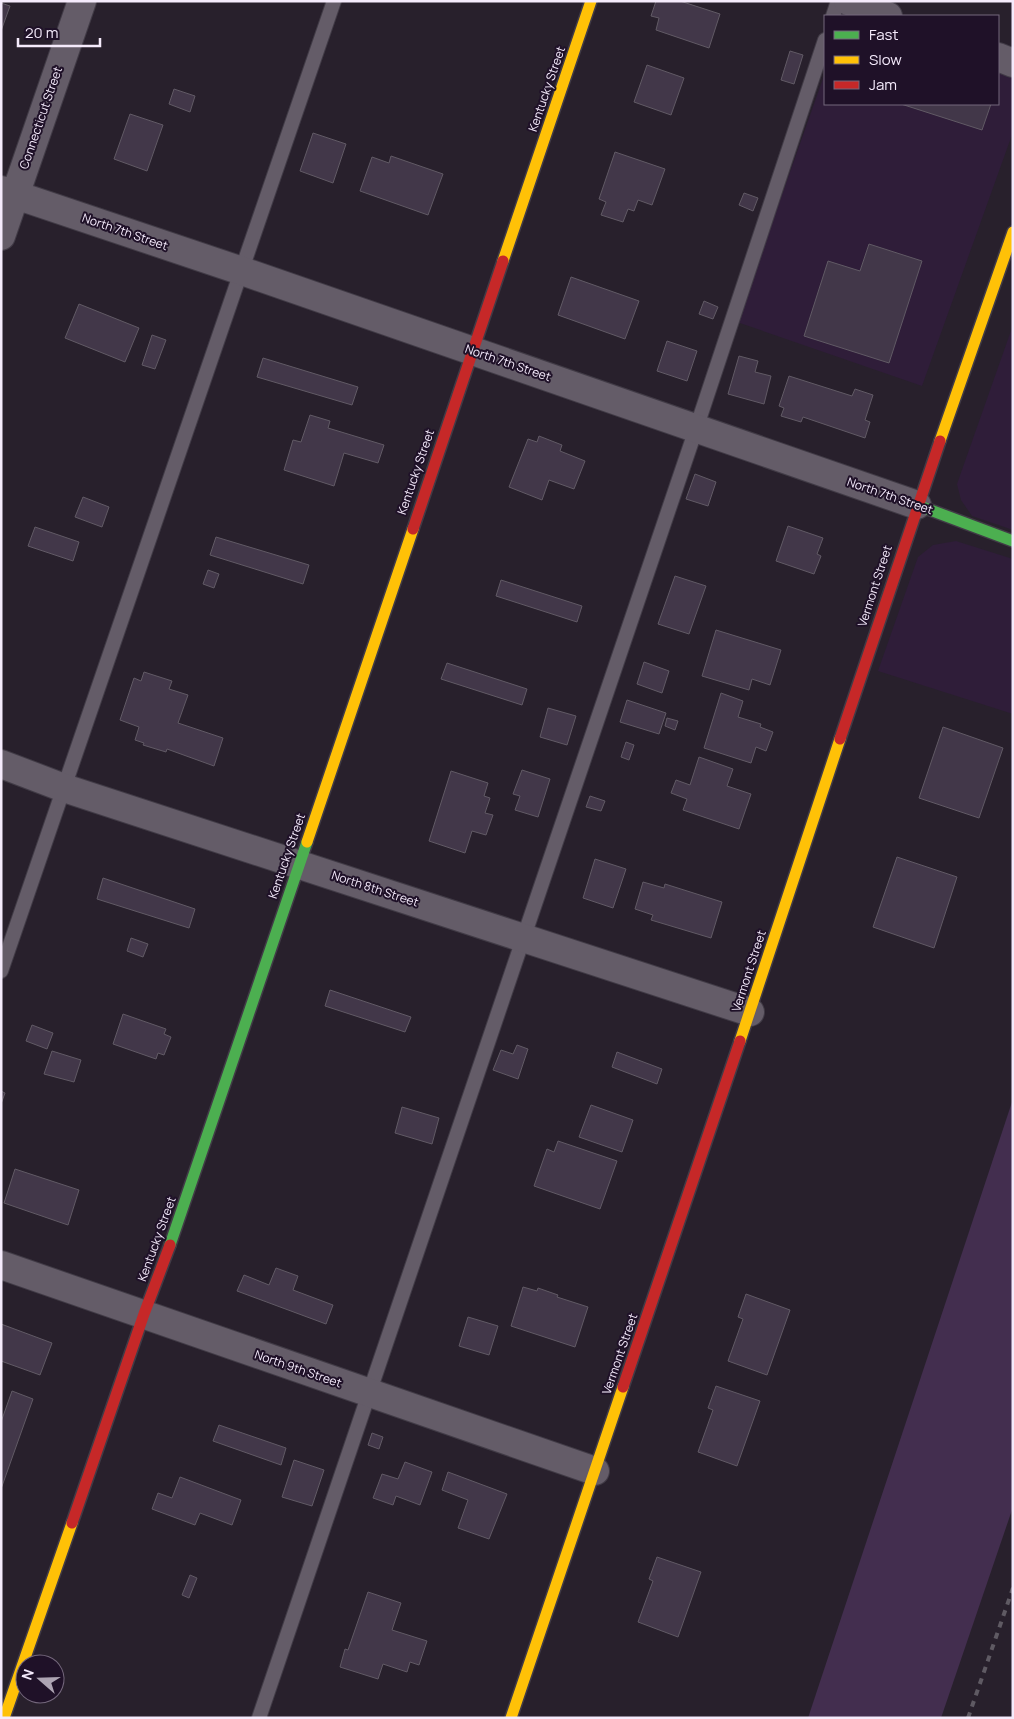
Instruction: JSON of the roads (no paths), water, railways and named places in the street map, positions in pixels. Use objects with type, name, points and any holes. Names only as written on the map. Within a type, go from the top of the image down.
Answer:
[{"type":"street","name":"Connecticut Street","points":[[1,236],[8,192],[82,1]]},
{"type":"street","name":"Kentucky Street","points":[[4,1718],[172,1238],[591,1]]},
{"type":"street","points":[[848,1],[885,15]]},
{"type":"street","points":[[999,57],[1013,63]]},
{"type":"street","name":"North 7th Street","points":[[8,192],[242,271],[916,505],[1013,541]]},
{"type":"street","name":"Vermont Street","points":[[511,1718],[750,1012],[916,505],[1013,232]]},
{"type":"street","name":"North 8th Street","points":[[1,764],[64,788],[750,1012]]},
{"type":"street","name":"North 9th Street","points":[[1,1266],[595,1471]]},
{"type":"lane","points":[[1,971],[334,1]]},
{"type":"lane","points":[[833,15],[838,1]]},
{"type":"lane","points":[[258,1718],[696,429],[824,43]]},
{"type":"railway","points":[[968,1718],[1013,1588]]}]
